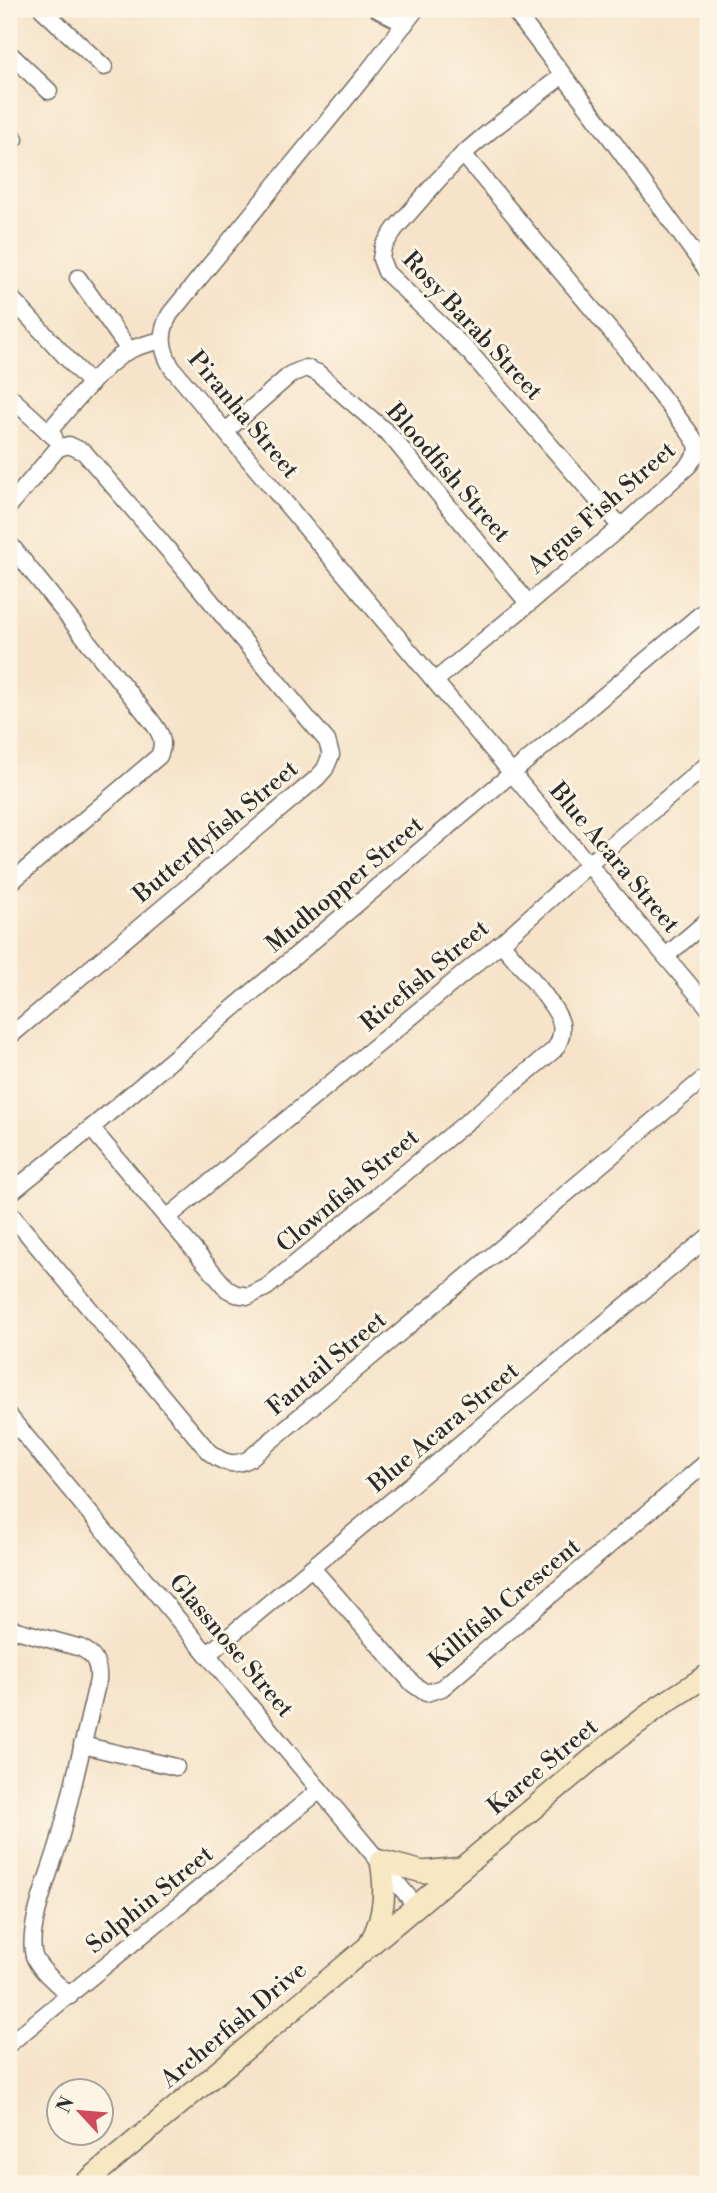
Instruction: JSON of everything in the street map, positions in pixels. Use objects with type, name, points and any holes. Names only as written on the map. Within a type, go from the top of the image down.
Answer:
[{"type":"street","points":[[41,9],[104,67]]},
{"type":"street","points":[[377,9],[405,24]]},
{"type":"street","name":"Piranha Street","points":[[416,9],[170,314],[164,327],[163,349],[172,368],[512,772]]},
{"type":"street","points":[[513,9],[708,272]]},
{"type":"street","points":[[9,53],[49,91]]},
{"type":"street","name":"Rosy Barab Street","points":[[563,75],[463,154],[395,229],[381,253],[382,266],[471,354],[621,527]]},
{"type":"street","name":"Argus Fish Street","points":[[436,680],[621,527],[695,459],[698,452],[697,444],[624,346],[463,154]]},
{"type":"street","points":[[78,278],[130,350]]},
{"type":"street","points":[[12,299],[91,384]]},
{"type":"street","points":[[48,432],[120,356],[162,340]]},
{"type":"street","name":"Bloodfish Street","points":[[226,431],[291,374],[306,368],[318,373],[390,435],[528,603]]},
{"type":"street","name":"Butterflyfish Street","points":[[9,396],[48,432],[90,458],[327,741],[330,749],[330,759],[317,778],[9,1037]]},
{"type":"street","points":[[9,506],[58,448],[69,446]]},
{"type":"street","points":[[9,544],[150,719],[163,742],[159,756],[9,884]]},
{"type":"street","name":"Mudhopper Street","points":[[9,1194],[91,1128],[708,608]]},
{"type":"street","name":"Ricefish Street","points":[[167,1217],[502,943],[590,863],[708,764]]},
{"type":"street","name":"Blue Acara Street","points":[[512,772],[708,1007]]},
{"type":"street","points":[[666,956],[708,920]]},
{"type":"street","name":"Clownfish Street","points":[[91,1128],[228,1289],[241,1296],[253,1295],[313,1251],[550,1055],[558,1044],[562,1025],[556,1011],[502,943]]},
{"type":"street","name":"Fantail Street","points":[[9,1212],[209,1452],[224,1462],[240,1463],[249,1460],[708,1075]]},
{"type":"street","name":"Blue Acara Street","points":[[208,1654],[708,1237]]},
{"type":"street","name":"Glassnose Street","points":[[9,1416],[417,1907]]},
{"type":"street","name":"Killifish Crescent","points":[[312,1568],[413,1684],[422,1691],[431,1693],[442,1688],[488,1651],[708,1461]]},
{"type":"street","points":[[9,1628],[81,1648],[95,1660],[99,1672],[33,1942],[36,1961],[70,1996]]},
{"type":"street","name":"Karee Street","points":[[417,1907],[609,1745],[660,1706],[708,1675]]},
{"type":"street","points":[[82,1745],[176,1767]]},
{"type":"street","name":"Solphin Street","points":[[9,2044],[320,1790]]},
{"type":"street","points":[[369,1947],[384,1906],[381,1861],[423,1872],[462,1868]]},
{"type":"street","name":"Archerfish Drive","points":[[84,2184],[417,1907]]}]
